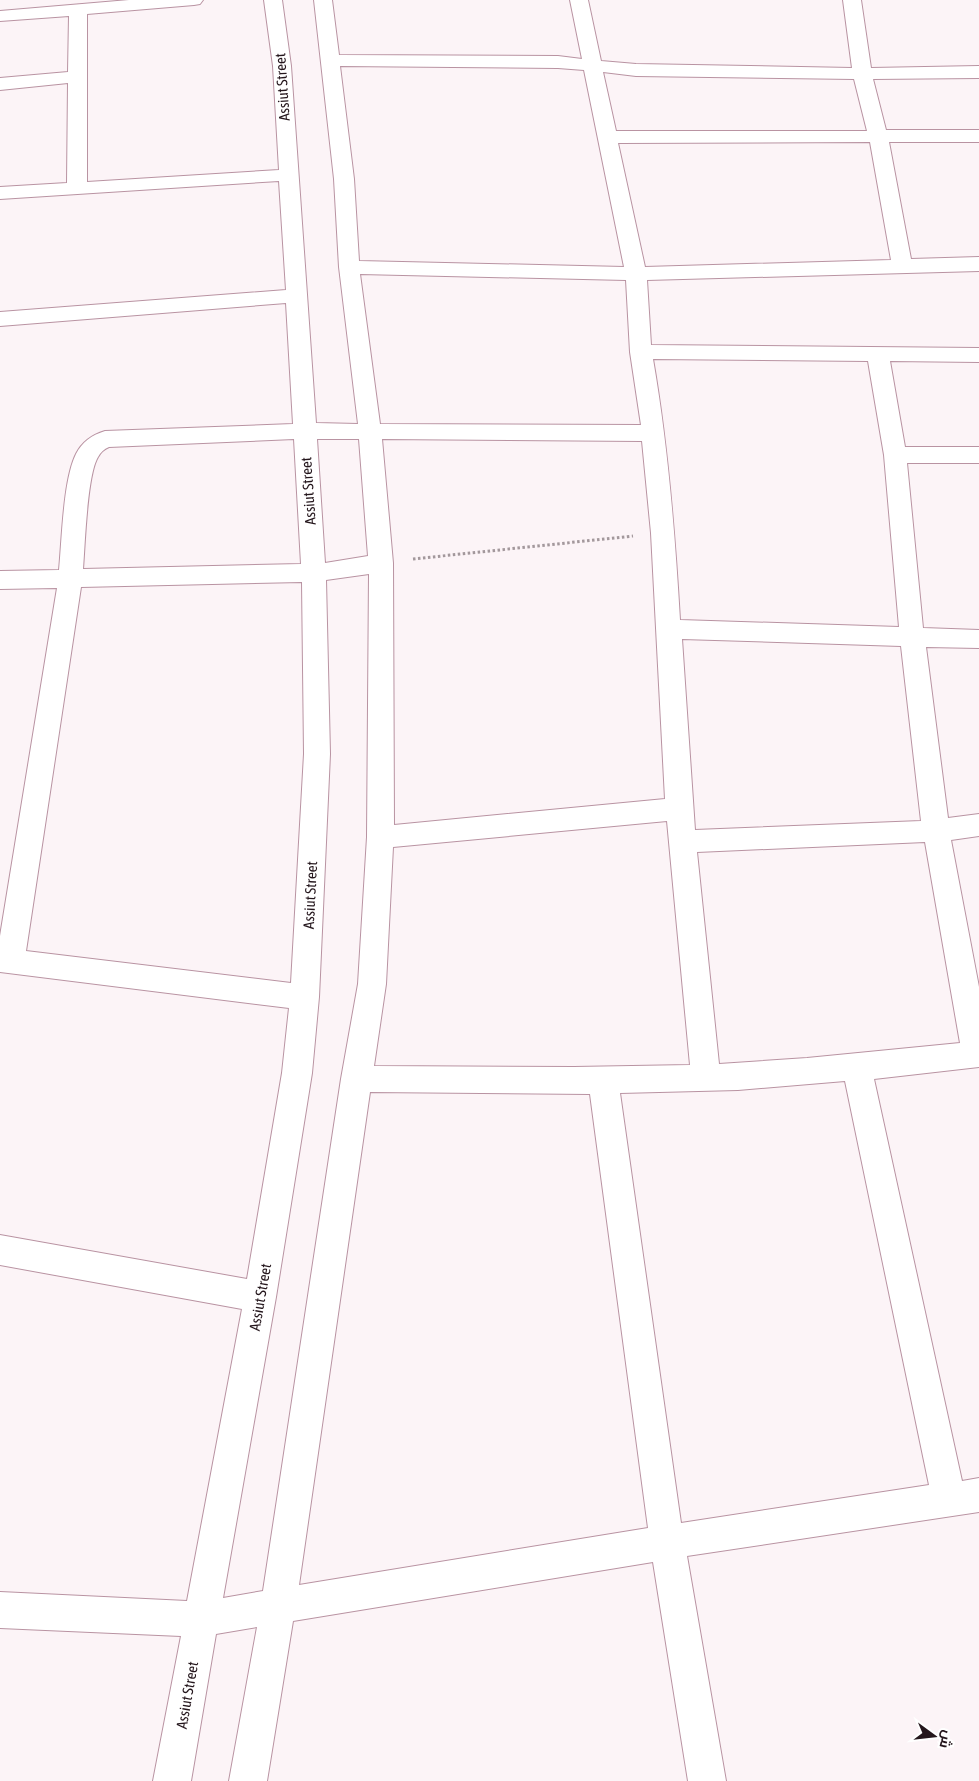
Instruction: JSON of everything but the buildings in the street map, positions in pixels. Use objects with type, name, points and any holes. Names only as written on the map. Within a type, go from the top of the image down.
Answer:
[{"type":"street","points":[[0,16],[194,0]]},
{"type":"street","name":"Assiut Street","points":[[172,1781],[260,1296],[297,1073],[305,996],[317,754],[314,573],[287,175],[282,66],[272,0]]},
{"type":"street","points":[[248,1781],[278,1606],[356,1079],[372,984],[380,837],[382,780],[380,563],[370,430],[349,267],[344,179],[332,60],[323,0]]},
{"type":"street","points":[[579,0],[636,274],[641,352],[653,433],[663,533],[679,809],[706,1078]]},
{"type":"street","points":[[852,0],[862,74],[878,135],[902,266]]},
{"type":"street","points":[[77,187],[78,9]]},
{"type":"street","points":[[332,60],[548,62],[672,71],[862,74],[979,72]]},
{"type":"street","points":[[0,84],[77,77]]},
{"type":"street","points":[[608,137],[979,136]]},
{"type":"street","points":[[0,193],[287,175]]},
{"type":"street","points":[[349,267],[636,274],[979,264]]},
{"type":"street","points":[[0,319],[296,296]]},
{"type":"street","points":[[641,352],[979,355]]},
{"type":"street","points":[[356,1079],[603,1081],[706,1078],[857,1067],[978,1054],[936,831],[912,637],[895,455],[878,355]]},
{"type":"street","points":[[305,996],[5,961],[70,579],[79,485],[86,456],[97,443],[105,439],[370,430],[653,433]]},
{"type":"street","points":[[895,455],[979,455]]},
{"type":"street","points":[[0,580],[314,573],[380,563]]},
{"type":"street","points":[[670,629],[979,639]]},
{"type":"street","points":[[380,837],[679,809]]},
{"type":"street","points":[[682,842],[936,831],[979,825]]},
{"type":"street","points":[[0,1610],[202,1619],[667,1542],[964,1497],[857,1067]]},
{"type":"street","points":[[603,1081],[667,1542],[707,1781]]},
{"type":"street","points":[[0,1250],[260,1296]]},
{"type":"path","points":[[380,563],[663,533]]}]
